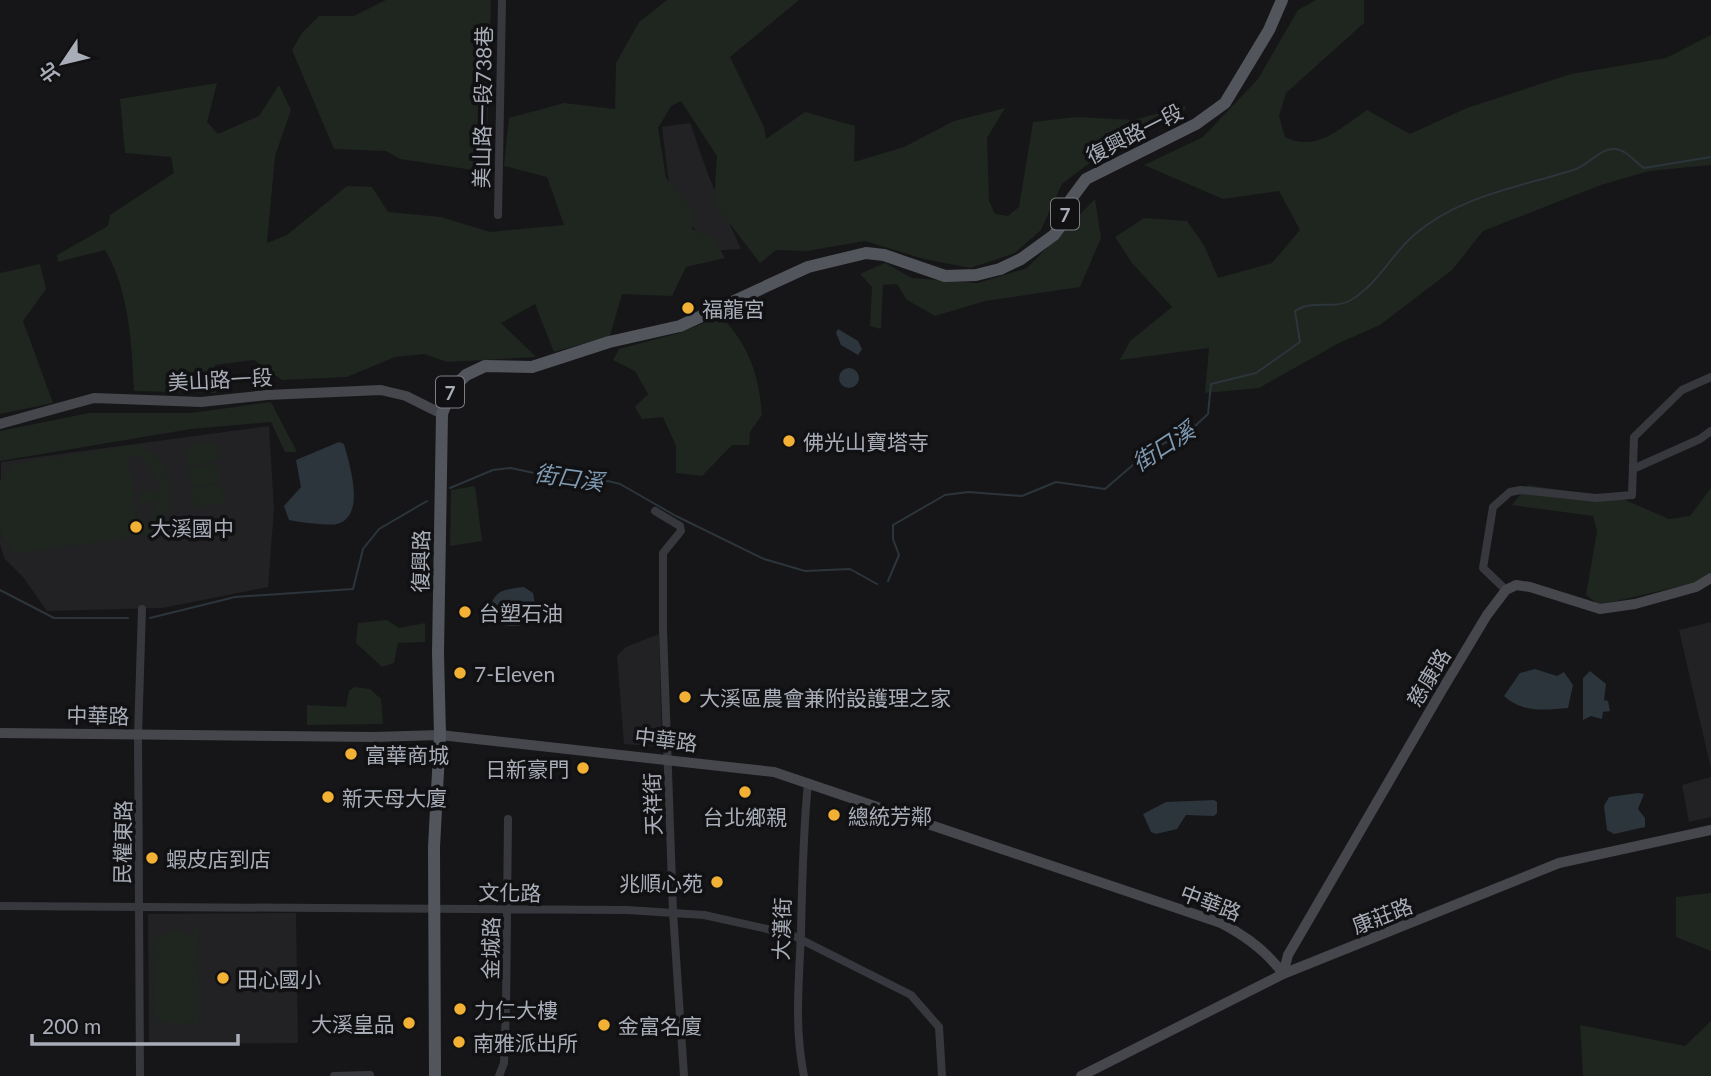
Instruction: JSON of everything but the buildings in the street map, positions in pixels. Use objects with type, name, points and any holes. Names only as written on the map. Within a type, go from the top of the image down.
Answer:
[{"type":"main road","name":"復興路一段","points":[[775,283],[808,267],[866,253],[884,255],[945,276],[976,275],[1000,270],[1021,259],[1054,235],[1062,224],[1071,199],[1086,179],[1196,124],[1225,103],[1269,30],[1282,0]]},
{"type":"main road","name":"復興路","points":[[435,1076],[442,414],[451,390],[466,375],[485,366],[532,367],[609,342],[680,326],[775,283]]},
{"type":"street","name":"美山路一段738巷","points":[[498,215],[502,0]]},
{"type":"street","points":[[1711,377],[1682,390],[1640,429],[1632,443],[1632,495],[1597,498],[1521,490],[1510,492],[1493,507],[1483,568],[1506,590],[1516,585],[1530,587],[1600,609],[1635,604],[1696,587],[1711,578]]},
{"type":"street","name":"美山路一段","points":[[0,424],[94,398],[201,402],[267,395],[381,390],[406,396],[442,414]]},
{"type":"street","points":[[1633,469],[1700,439],[1711,431]]},
{"type":"street","name":"天祥街","points":[[654,511],[679,524],[681,531],[663,553],[673,912],[684,1076]]},
{"type":"street","name":"慈康路","points":[[1283,974],[1288,955],[1372,810],[1487,615],[1506,590]]},
{"type":"street","name":"民權東路","points":[[140,1076],[138,735],[142,609]]},
{"type":"street","name":"中華路","points":[[0,733],[440,735],[668,758],[774,772],[1221,923],[1241,933],[1272,958],[1283,974]]},
{"type":"street","name":"大漢街","points":[[804,1076],[797,1032],[801,865],[808,783]]},
{"type":"street","name":"金城路","points":[[499,1076],[505,1035],[508,819]]},
{"type":"street","name":"康莊路","points":[[1081,1076],[1283,974],[1559,863],[1711,830]]},
{"type":"street","name":"文化路","points":[[0,906],[435,908],[673,912],[725,918],[800,940],[911,995],[939,1027],[942,1076]]},
{"type":"street","points":[[334,1076],[370,1075]]},
{"type":"shaded area","points":[[386,0],[491,0],[486,172],[400,159],[386,151],[334,149],[292,50],[302,33],[319,16],[354,16]]},
{"type":"shaded area","points":[[667,0],[799,0],[730,57],[764,127],[766,139],[805,112],[855,126],[854,162],[904,147],[954,121],[1005,108],[987,138],[989,201],[995,214],[1008,216],[1019,207],[1033,122],[1076,117],[1134,120],[1185,106],[1186,109],[1096,158],[1062,184],[1041,230],[1015,253],[970,268],[924,259],[865,241],[807,251],[776,250],[760,263],[714,203],[717,156],[681,101],[671,106],[658,128],[666,178],[696,215],[692,229],[714,239],[725,258],[686,267],[672,296],[622,294],[610,336],[554,352],[535,304],[501,323],[536,357],[447,362],[425,354],[395,357],[347,377],[282,380],[254,360],[215,365],[216,393],[134,391],[128,318],[119,282],[105,250],[58,262],[57,255],[108,226],[110,215],[174,173],[171,157],[125,153],[120,99],[217,83],[207,122],[218,134],[259,116],[279,85],[291,110],[275,156],[267,243],[287,235],[347,186],[372,187],[388,212],[441,217],[490,232],[564,225],[547,177],[504,166],[509,118],[564,103],[615,109],[616,63],[639,22]]},
{"type":"shaded area","points":[[1316,0],[1364,0],[1364,23],[1286,93],[1279,116],[1285,137],[1308,142],[1318,140],[1338,131],[1367,110],[1410,134],[1467,108],[1571,74],[1666,58],[1711,35],[1711,165],[1649,171],[1601,185],[1483,231],[1452,270],[1380,325],[1339,343],[1259,388],[1205,393],[1209,348],[1120,360],[1130,341],[1172,307],[1132,263],[1115,237],[1144,218],[1187,221],[1204,245],[1218,278],[1272,263],[1300,230],[1279,191],[1223,199],[1144,165],[1203,137],[1258,79],[1298,10]]},
{"type":"shaded area","points":[[690,123],[709,177],[741,249],[709,251],[670,191],[662,127]]},
{"type":"shaded area","points":[[1095,199],[1101,238],[1080,287],[985,301],[935,316],[907,300],[897,284],[883,285],[881,329],[870,326],[872,287],[860,274],[885,263],[912,278],[978,283],[1027,268]]},
{"type":"shaded area","points":[[40,264],[46,289],[23,321],[53,403],[0,414],[0,273]]},
{"type":"shaded area","points":[[721,316],[739,338],[751,361],[762,415],[750,432],[749,445],[732,445],[702,476],[676,473],[676,446],[663,417],[642,419],[635,407],[648,394],[635,371],[613,360],[619,349],[679,333]]},
{"type":"shaded area","points":[[838,329],[858,341],[862,349],[858,355],[841,345],[836,333]]},
{"type":"shaded area","points":[[845,368],[853,368],[859,378],[853,388],[845,388],[839,382],[839,374]]},
{"type":"shaded area","points":[[271,402],[297,452],[285,452],[271,422],[191,429],[0,461],[0,431],[89,413],[191,413]]},
{"type":"shaded area","name":"大溪國中","points":[[269,426],[274,509],[268,587],[162,608],[47,611],[23,577],[4,558],[0,544],[1,462]]},
{"type":"shaded area","points":[[215,442],[218,461],[188,465],[186,446]]},
{"type":"shaded area","points":[[339,442],[344,444],[354,488],[354,500],[346,519],[337,524],[289,520],[284,506],[301,487],[296,460]]},
{"type":"shaded area","points":[[134,445],[144,448],[160,461],[169,481],[169,503],[159,524],[158,533],[14,554],[0,529],[0,481],[13,464]],"holes":[[[128,454],[143,458],[159,483],[158,500],[156,490],[138,492],[139,503],[158,502],[149,520],[138,527]]]},
{"type":"shaded area","points":[[218,464],[220,483],[191,487],[188,467]]},
{"type":"shaded area","points":[[221,484],[224,504],[194,507],[192,488]]},
{"type":"shaded area","points":[[1528,485],[1625,500],[1669,519],[1690,516],[1711,488],[1711,575],[1703,581],[1599,605],[1586,595],[1597,531],[1593,516],[1512,505]]},
{"type":"shaded area","points":[[475,486],[482,541],[450,546],[451,490]]},
{"type":"shaded area","points":[[524,587],[533,593],[534,612],[531,618],[526,623],[512,626],[493,622],[489,616],[496,596],[503,591]]},
{"type":"shaded area","points":[[387,620],[399,628],[425,623],[425,642],[398,643],[394,663],[382,667],[356,643],[358,623]]},
{"type":"shaded area","points":[[1711,622],[1711,769],[1679,630]]},
{"type":"shaded area","points":[[659,634],[662,747],[624,744],[617,656],[626,647]]},
{"type":"shaded area","points":[[1535,669],[1557,676],[1564,672],[1573,685],[1568,708],[1526,708],[1504,696],[1520,673]]},
{"type":"shaded area","points":[[1590,671],[1606,684],[1604,700],[1608,701],[1610,711],[1603,712],[1602,719],[1591,716],[1583,720],[1583,678]]},
{"type":"shaded area","points":[[354,687],[370,689],[381,699],[383,724],[307,725],[307,705],[346,707],[349,691]]},
{"type":"shaded area","points":[[1711,777],[1711,817],[1689,822],[1682,785]]},
{"type":"shaded area","points":[[1644,794],[1638,809],[1645,818],[1645,827],[1614,834],[1607,830],[1604,806],[1609,797]]},
{"type":"shaded area","points":[[1166,802],[1217,802],[1217,813],[1214,816],[1186,815],[1177,829],[1156,834],[1151,832],[1143,814]]},
{"type":"shaded area","points":[[1711,893],[1711,951],[1676,937],[1676,897]]},
{"type":"shaded area","name":"田心國小","points":[[296,913],[298,1043],[149,1044],[148,914]]},
{"type":"shaded area","points":[[193,925],[198,925],[200,1026],[193,1025],[192,1021],[176,1026],[154,1018],[153,936],[160,938],[175,929],[193,937]]},
{"type":"shaded area","points":[[1711,1021],[1711,1076],[1583,1076],[1580,1025],[1685,1046]]},
{"type":"waterway","name":"街口溪","points":[[888,581],[899,555],[893,539],[893,525],[945,495],[968,492],[1022,496],[1056,482],[1105,489],[1148,452],[1194,427],[1208,414],[1211,384],[1256,373],[1300,342],[1295,311],[1302,307],[1338,304],[1351,300],[1377,278],[1414,235],[1451,210],[1492,194],[1576,169],[1608,150],[1622,151],[1644,168],[1711,157]]},
{"type":"waterway","name":"街口溪","points":[[450,488],[493,470],[511,468],[566,480],[591,483],[608,481],[620,484],[676,516],[764,559],[805,571],[850,569],[877,584]]},
{"type":"waterway","name":"街口溪","points":[[150,618],[235,597],[353,589],[363,549],[379,529],[427,501]]},
{"type":"waterway","name":"街口溪","points":[[0,590],[54,618],[128,618]]},
{"type":"place","name":"福龍宮","points":[[688,308]]},
{"type":"place","name":"佛光山寶塔寺","points":[[789,441]]},
{"type":"place","name":"大溪國中","points":[[136,527]]},
{"type":"place","name":"台塑石油","points":[[465,612]]},
{"type":"place","name":"7-Eleven","points":[[460,673]]},
{"type":"place","name":"大溪區農會兼附設護理之家","points":[[685,697]]},
{"type":"place","name":"富華商城","points":[[351,754]]},
{"type":"place","name":"日新豪門","points":[[583,768]]},
{"type":"place","name":"台北鄉親","points":[[745,792]]},
{"type":"place","name":"新天母大廈","points":[[328,797]]},
{"type":"place","name":"總統芳鄰","points":[[834,815]]},
{"type":"place","name":"蝦皮店到店","points":[[152,858]]},
{"type":"place","name":"兆順心苑","points":[[717,882]]},
{"type":"place","name":"田心國小","points":[[223,978]]},
{"type":"place","name":"力仁大樓","points":[[460,1009]]},
{"type":"place","name":"大溪皇品","points":[[409,1023]]},
{"type":"place","name":"金富名廈","points":[[604,1025]]},
{"type":"place","name":"南雅派出所","points":[[459,1042]]}]
